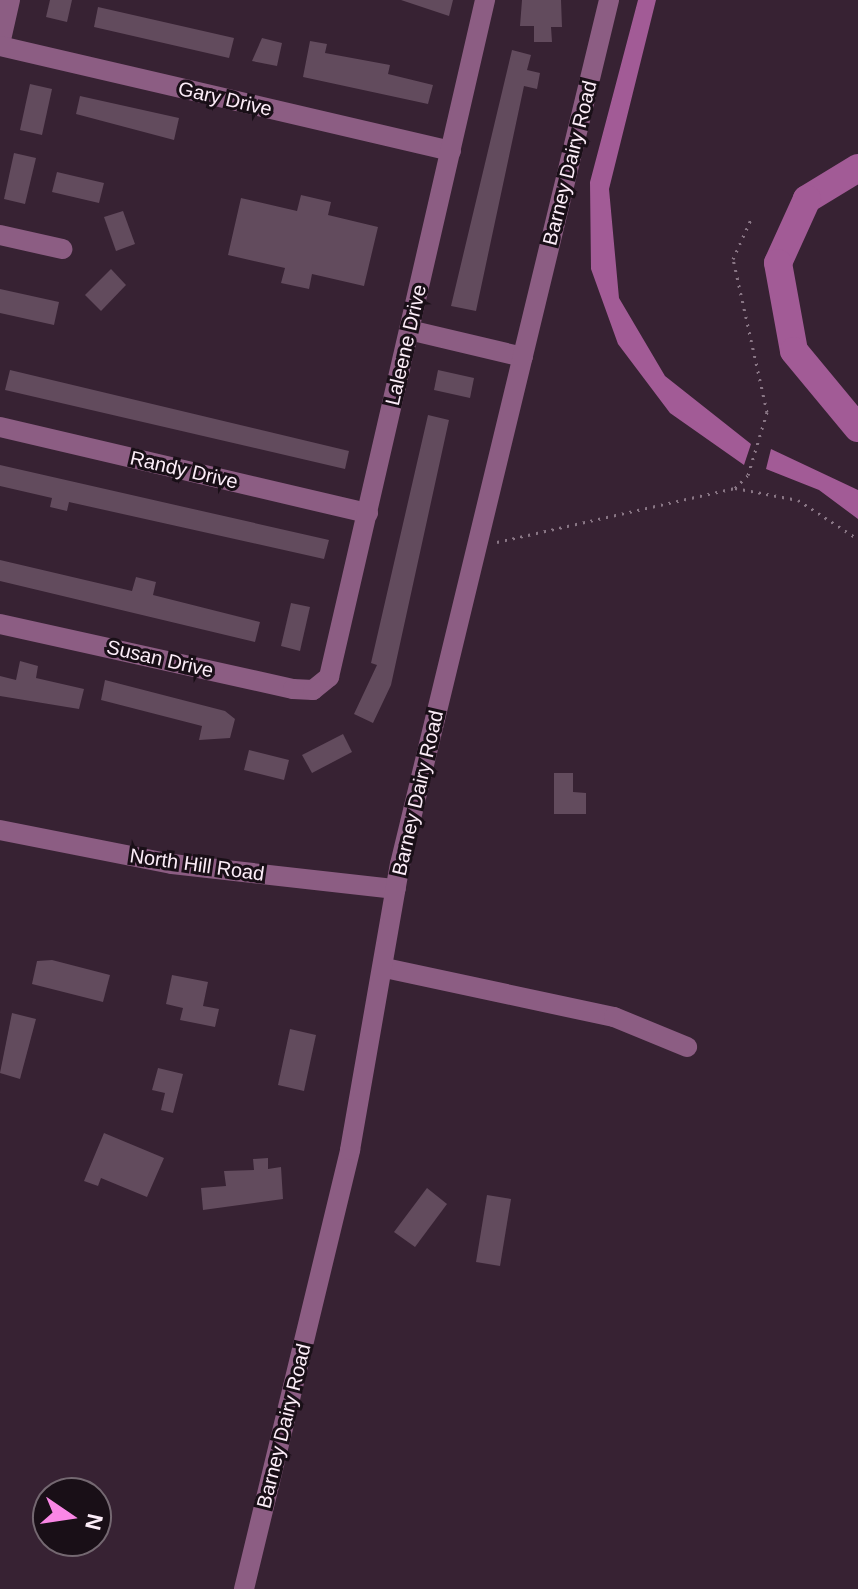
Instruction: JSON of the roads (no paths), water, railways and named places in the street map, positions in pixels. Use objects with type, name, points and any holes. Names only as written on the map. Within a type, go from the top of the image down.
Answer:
[{"type":"street","points":[[0,45],[10,0]]},
{"type":"street","name":"Laleene Drive","points":[[321,686],[335,661],[485,0]]},
{"type":"street","name":"Barney Dairy Road","points":[[244,1589],[350,1150],[385,968],[396,889],[609,0]]},
{"type":"street","name":"Gary Drive","points":[[0,45],[451,151]]},
{"type":"street","points":[[0,235],[62,249]]},
{"type":"street","points":[[409,330],[523,357]]},
{"type":"street","name":"Randy Drive","points":[[0,427],[368,513]]},
{"type":"street","name":"Susan Drive","points":[[0,624],[293,689],[321,686]]},
{"type":"street","name":"North Hill Road","points":[[0,830],[172,864],[396,889]]},
{"type":"street","points":[[385,968],[614,1017],[687,1047]]},
{"type":"waterway","points":[[858,168],[807,199],[778,263],[794,351],[858,428]]}]
